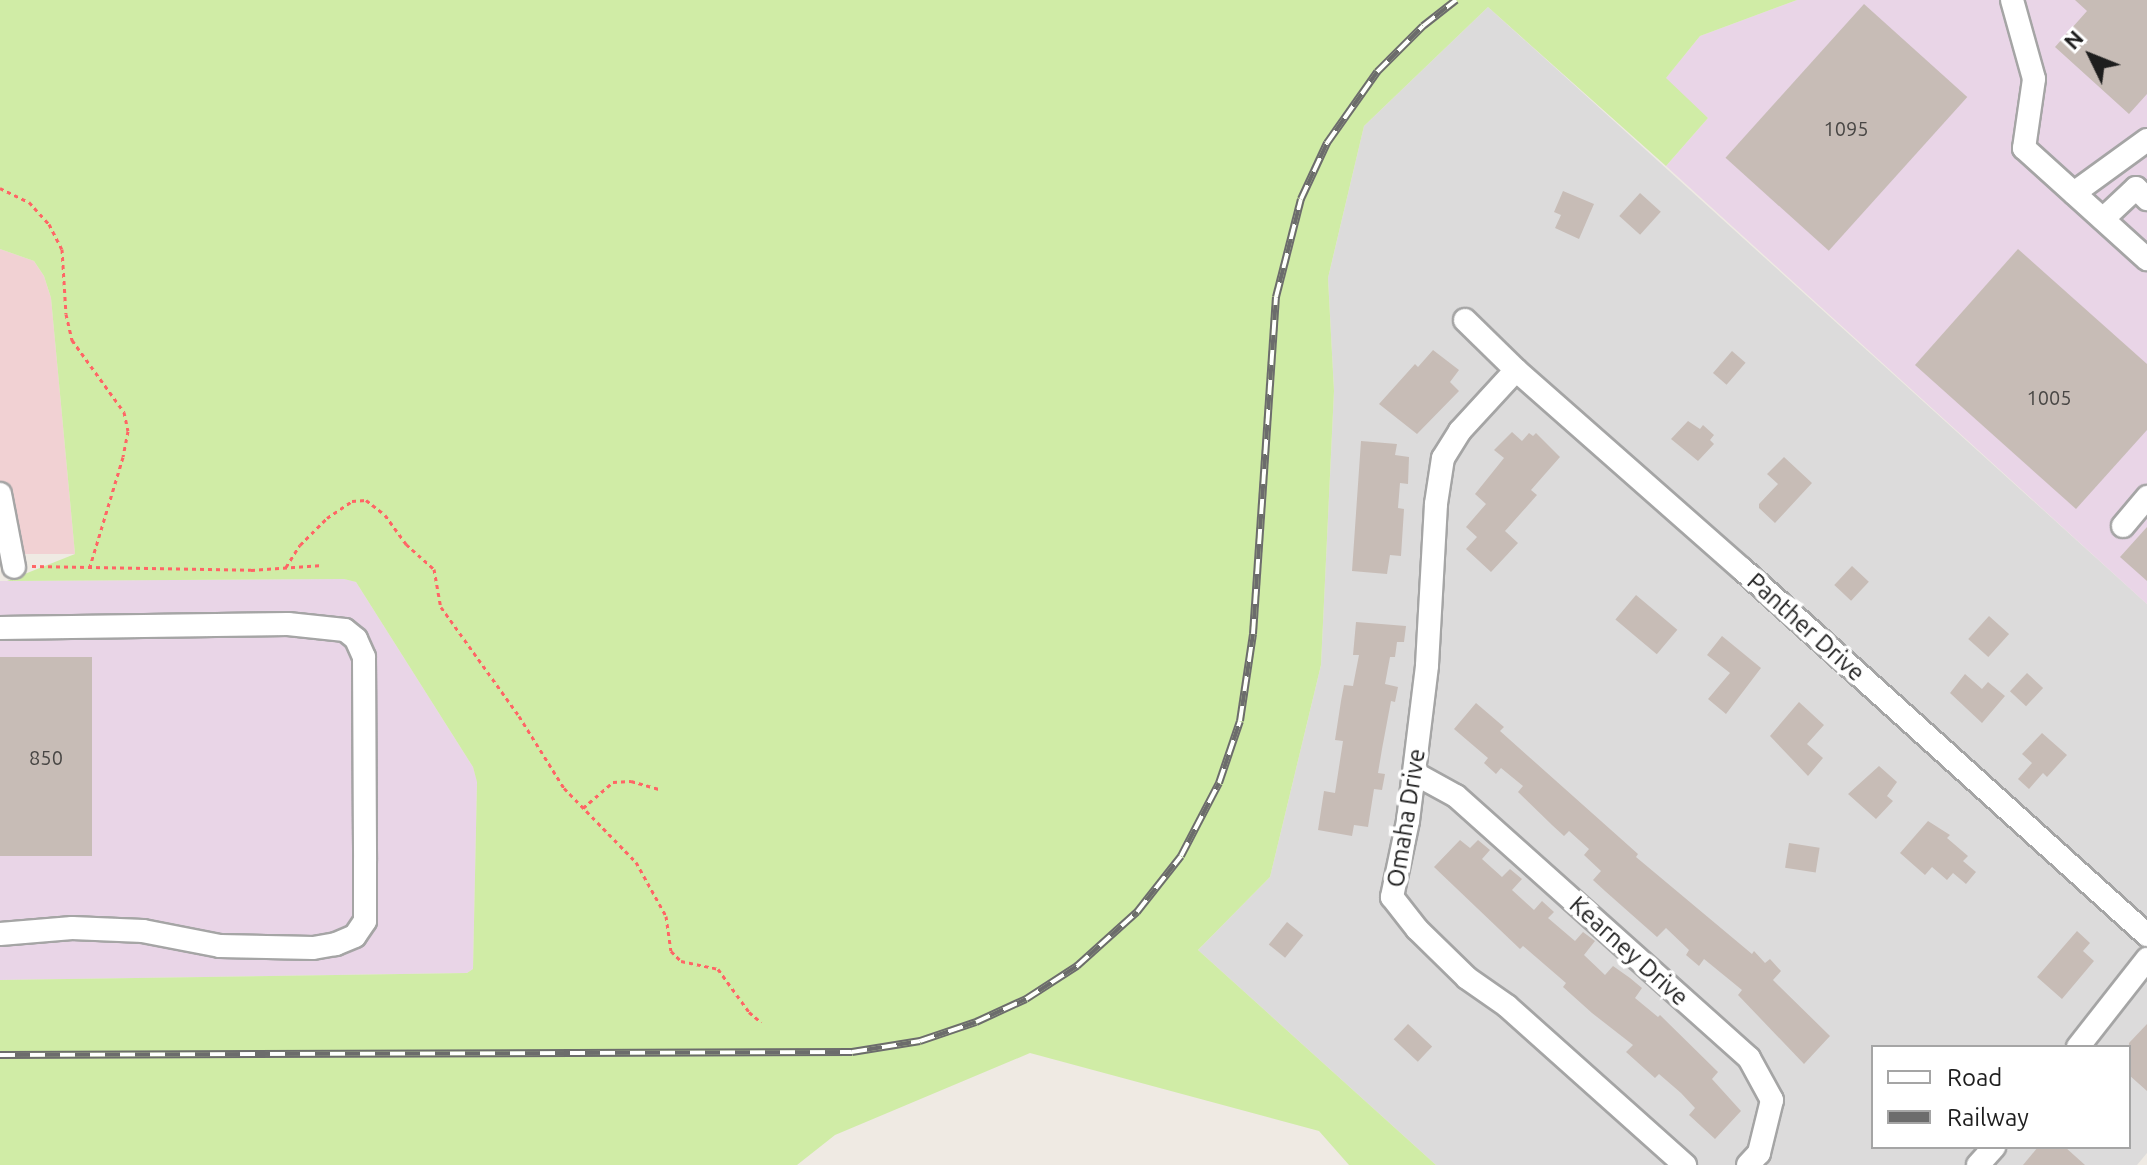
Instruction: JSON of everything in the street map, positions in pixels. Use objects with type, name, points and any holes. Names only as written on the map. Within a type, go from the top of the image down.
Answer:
[{"type":"street","points":[[2012,0],[2034,79],[2024,148],[2147,259]]},
{"type":"street","points":[[2074,193],[2147,140]]},
{"type":"street","points":[[2103,219],[2143,187]]},
{"type":"street","name":"Panther Drive","points":[[1465,320],[1516,370],[1742,569],[2147,935]]},
{"type":"street","name":"Omaha Drive","points":[[1516,370],[1460,431],[1443,458],[1436,504],[1427,666],[1414,773],[1392,897],[1417,929],[1467,978],[1507,1006],[1685,1165]]},
{"type":"street","points":[[0,494],[15,567]]},
{"type":"street","points":[[2123,526],[2147,497]]},
{"type":"street","points":[[0,628],[288,624],[345,630],[356,639],[364,657],[365,921],[355,936],[336,944],[301,948],[220,946],[143,931],[72,928],[0,934]]},
{"type":"street","name":"Kearney Drive","points":[[1414,773],[1456,796],[1749,1058],[1772,1100],[1759,1153],[1748,1165]]},
{"type":"street","points":[[2080,1045],[2147,959]]},
{"type":"street","points":[[1978,1165],[1992,1149]]},
{"type":"path","points":[[0,188],[29,202],[49,224],[62,249],[66,314],[72,340],[124,412],[128,431],[123,457],[90,566]]},
{"type":"path","points":[[286,567],[300,545],[352,501],[366,500],[385,515],[406,544],[434,569],[441,607],[455,632],[519,716],[564,788],[617,841],[644,875],[666,916],[671,951],[681,961],[718,969],[749,1012],[761,1022]]},
{"type":"path","points":[[15,567],[190,570],[323,565]]},
{"type":"path","points":[[583,808],[613,782],[631,781],[659,789]]},
{"type":"shaded area","points":[[1797,0],[2147,0],[2147,604],[1666,166],[1708,118],[1665,79],[1700,36]]},
{"type":"shaded area","points":[[1488,7],[2147,604],[2147,1153],[2137,1165],[1436,1165],[1198,950],[1270,877],[1321,665],[1334,391],[1328,278],[1364,126]]},
{"type":"shaded area","points":[[0,249],[34,261],[44,276],[51,298],[75,554],[0,554]]},
{"type":"shaded area","points":[[344,579],[356,582],[473,767],[477,781],[473,969],[467,973],[0,980],[0,581]]},
{"type":"green space","points":[[0,0],[1797,0],[1700,36],[1666,78],[1708,118],[1666,166],[1488,7],[1364,126],[1328,278],[1334,391],[1321,665],[1270,877],[1198,950],[1436,1165],[1349,1165],[1319,1131],[1030,1053],[835,1135],[797,1165],[0,1165],[0,980],[467,973],[473,969],[477,782],[473,767],[356,582],[344,579],[7,581],[75,554],[51,298],[44,276],[34,261],[0,249]]},
{"type":"building","points":[[2075,0],[2147,0],[2147,94],[2129,114],[2055,47],[2087,11]]},
{"type":"building","points":[[1864,4],[1967,97],[1829,251],[1725,158]]},
{"type":"building","points":[[1563,191],[1594,204],[1579,239],[1555,228],[1561,215],[1554,212]]},
{"type":"building","points":[[1640,193],[1661,212],[1640,235],[1619,216]]},
{"type":"building","points":[[2018,249],[2147,364],[2147,430],[2076,509],[1915,365]]},
{"type":"building","points":[[1433,350],[1459,370],[1450,382],[1459,391],[1417,434],[1379,404],[1415,364],[1418,367]]},
{"type":"building","points":[[1732,351],[1746,363],[1727,385],[1713,373]]},
{"type":"building","points":[[1688,421],[1700,429],[1703,425],[1714,435],[1710,440],[1714,444],[1698,461],[1671,439]]},
{"type":"building","points":[[1512,432],[1522,441],[1529,433],[1533,436],[1536,433],[1560,457],[1531,490],[1537,495],[1505,531],[1518,543],[1491,572],[1466,549],[1477,537],[1466,527],[1486,504],[1475,494],[1504,458],[1494,450]]},
{"type":"building","points":[[1361,441],[1397,444],[1395,455],[1409,457],[1408,484],[1400,483],[1398,508],[1404,509],[1401,556],[1390,555],[1387,574],[1352,571]]},
{"type":"building","points":[[1784,457],[1812,483],[1775,523],[1759,508],[1759,504],[1778,484],[1767,474]]},
{"type":"building","points":[[2147,527],[2147,581],[2120,557]]},
{"type":"building","points":[[1852,566],[1869,582],[1851,601],[1834,585]]},
{"type":"building","points":[[1636,595],[1677,630],[1657,654],[1615,620]]},
{"type":"building","points":[[1989,616],[2009,634],[1988,657],[1968,639]]},
{"type":"building","points":[[1356,622],[1406,626],[1404,642],[1397,642],[1395,657],[1390,657],[1385,684],[1398,687],[1395,702],[1391,701],[1378,773],[1385,774],[1382,790],[1374,789],[1368,827],[1354,825],[1352,836],[1318,830],[1324,791],[1335,793],[1343,741],[1335,740],[1341,701],[1344,685],[1353,686],[1359,655],[1353,655]]},
{"type":"building","points":[[1722,636],[1761,668],[1726,714],[1708,699],[1730,673],[1707,655]]},
{"type":"building","points":[[0,657],[92,657],[92,856],[0,856]]},
{"type":"building","points":[[2027,673],[2043,688],[2026,706],[2010,691]]},
{"type":"building","points":[[1965,674],[1982,689],[1988,682],[2005,696],[1982,723],[1950,693]]},
{"type":"building","points":[[1799,702],[1824,725],[1807,744],[1823,758],[1808,776],[1770,736]]},
{"type":"building","points":[[1476,703],[1504,727],[1500,731],[1638,854],[1636,857],[1752,954],[1754,951],[1765,963],[1770,959],[1781,971],[1773,980],[1830,1036],[1804,1064],[1738,995],[1742,990],[1704,959],[1699,966],[1686,955],[1689,950],[1666,928],[1657,937],[1593,880],[1601,871],[1584,855],[1589,849],[1569,831],[1564,836],[1552,825],[1518,792],[1523,786],[1501,768],[1496,774],[1484,763],[1488,758],[1454,729]]},
{"type":"building","points":[[2042,733],[2067,755],[2047,777],[2043,773],[2029,789],[2018,779],[2032,763],[2022,754]]},
{"type":"building","points":[[1879,766],[1897,782],[1887,796],[1893,801],[1876,819],[1848,794]]},
{"type":"building","points":[[1928,821],[1950,835],[1947,838],[1968,856],[1963,861],[1976,872],[1966,884],[1953,873],[1947,880],[1932,867],[1925,875],[1900,853]]},
{"type":"building","points":[[1460,840],[1470,848],[1478,840],[1490,850],[1482,859],[1502,877],[1510,869],[1522,879],[1512,890],[1534,910],[1542,901],[1554,912],[1548,918],[1575,941],[1583,932],[1595,941],[1584,955],[1605,975],[1613,966],[1642,988],[1635,998],[1658,1017],[1660,1015],[1718,1072],[1712,1079],[1741,1111],[1715,1139],[1689,1115],[1695,1108],[1681,1093],[1659,1074],[1655,1078],[1626,1052],[1633,1045],[1563,987],[1566,983],[1523,946],[1520,949],[1434,867]]},
{"type":"building","points":[[1789,843],[1820,848],[1816,873],[1785,868]]},
{"type":"building","points":[[1287,922],[1303,935],[1285,958],[1269,945]]},
{"type":"building","points":[[2077,931],[2090,943],[2083,951],[2094,961],[2062,999],[2037,977]]},
{"type":"building","points":[[1408,1024],[1432,1047],[1418,1062],[1394,1039]]},
{"type":"building","points":[[2147,1024],[2147,1091],[2131,1077],[2129,1043]]},
{"type":"building","points":[[2036,1149],[2067,1149],[2085,1165],[2023,1165]]},
{"type":"railway","points":[[0,1055],[852,1052],[920,1041],[976,1022],[1026,999],[1077,966],[1137,912],[1181,856],[1219,783],[1240,721],[1253,634],[1276,297],[1301,199],[1327,143],[1377,72],[1423,26],[1456,0]]}]
